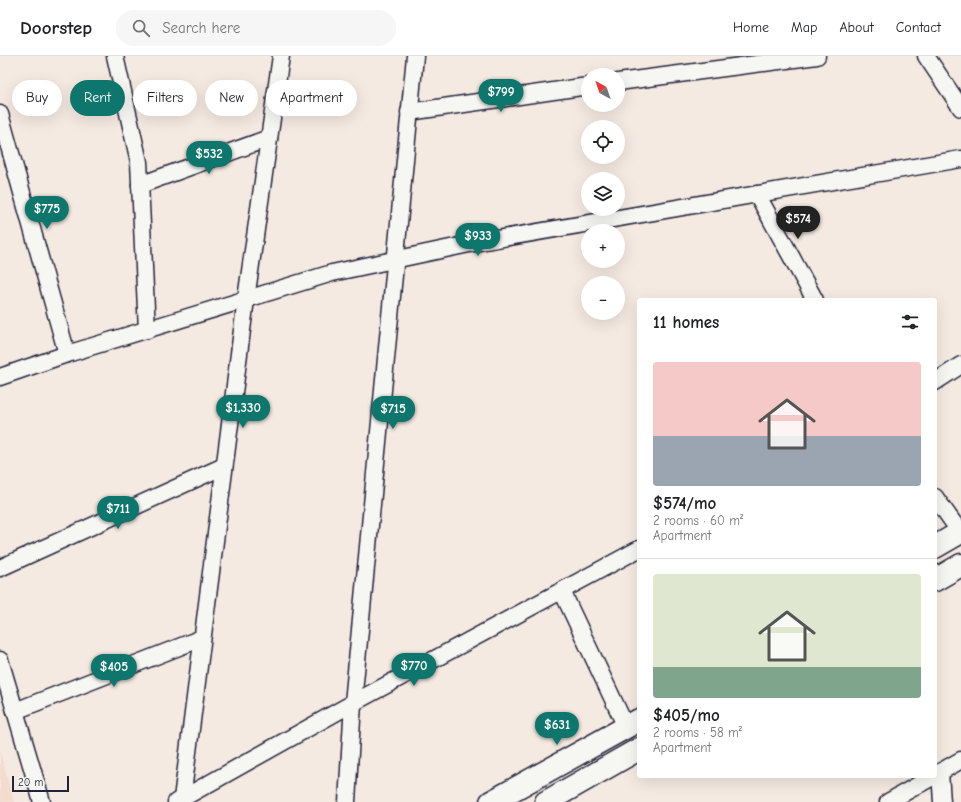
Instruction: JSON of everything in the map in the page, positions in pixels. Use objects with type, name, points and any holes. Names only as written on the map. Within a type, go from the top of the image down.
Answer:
[{"type":"main road","points":[[937,546],[961,532]]},
{"type":"main road","points":[[937,579],[961,565]]},
{"type":"main road","points":[[491,802],[632,723]]},
{"type":"main road","points":[[546,802],[637,750]]},
{"type":"street","points":[[115,56],[139,162],[147,330]]},
{"type":"street","points":[[179,801],[202,638],[246,299],[281,56]]},
{"type":"street","points":[[346,802],[353,703],[415,56]]},
{"type":"street","points":[[625,81],[817,56]]},
{"type":"street","points":[[926,56],[961,108]]},
{"type":"street","points":[[409,112],[581,87]]},
{"type":"street","points":[[0,114],[67,354]]},
{"type":"street","points":[[140,185],[269,138]]},
{"type":"street","points":[[0,378],[67,354],[332,273],[474,243],[961,159]]},
{"type":"street","points":[[757,194],[814,298]]},
{"type":"street","points":[[937,381],[961,365]]},
{"type":"street","points":[[0,568],[224,466]]},
{"type":"street","points":[[937,500],[961,532]]},
{"type":"street","points":[[179,801],[353,703],[637,550]]},
{"type":"street","points":[[562,591],[632,723]]},
{"type":"street","points":[[15,711],[202,638]]},
{"type":"street","points":[[0,660],[42,802]]},
{"type":"street","points":[[937,773],[961,760]]},
{"type":"street","points":[[888,802],[928,778]]},
{"type":"street","points":[[932,778],[942,802]]},
{"type":"shaded area","points":[[0,751],[14,802],[0,802]]}]
